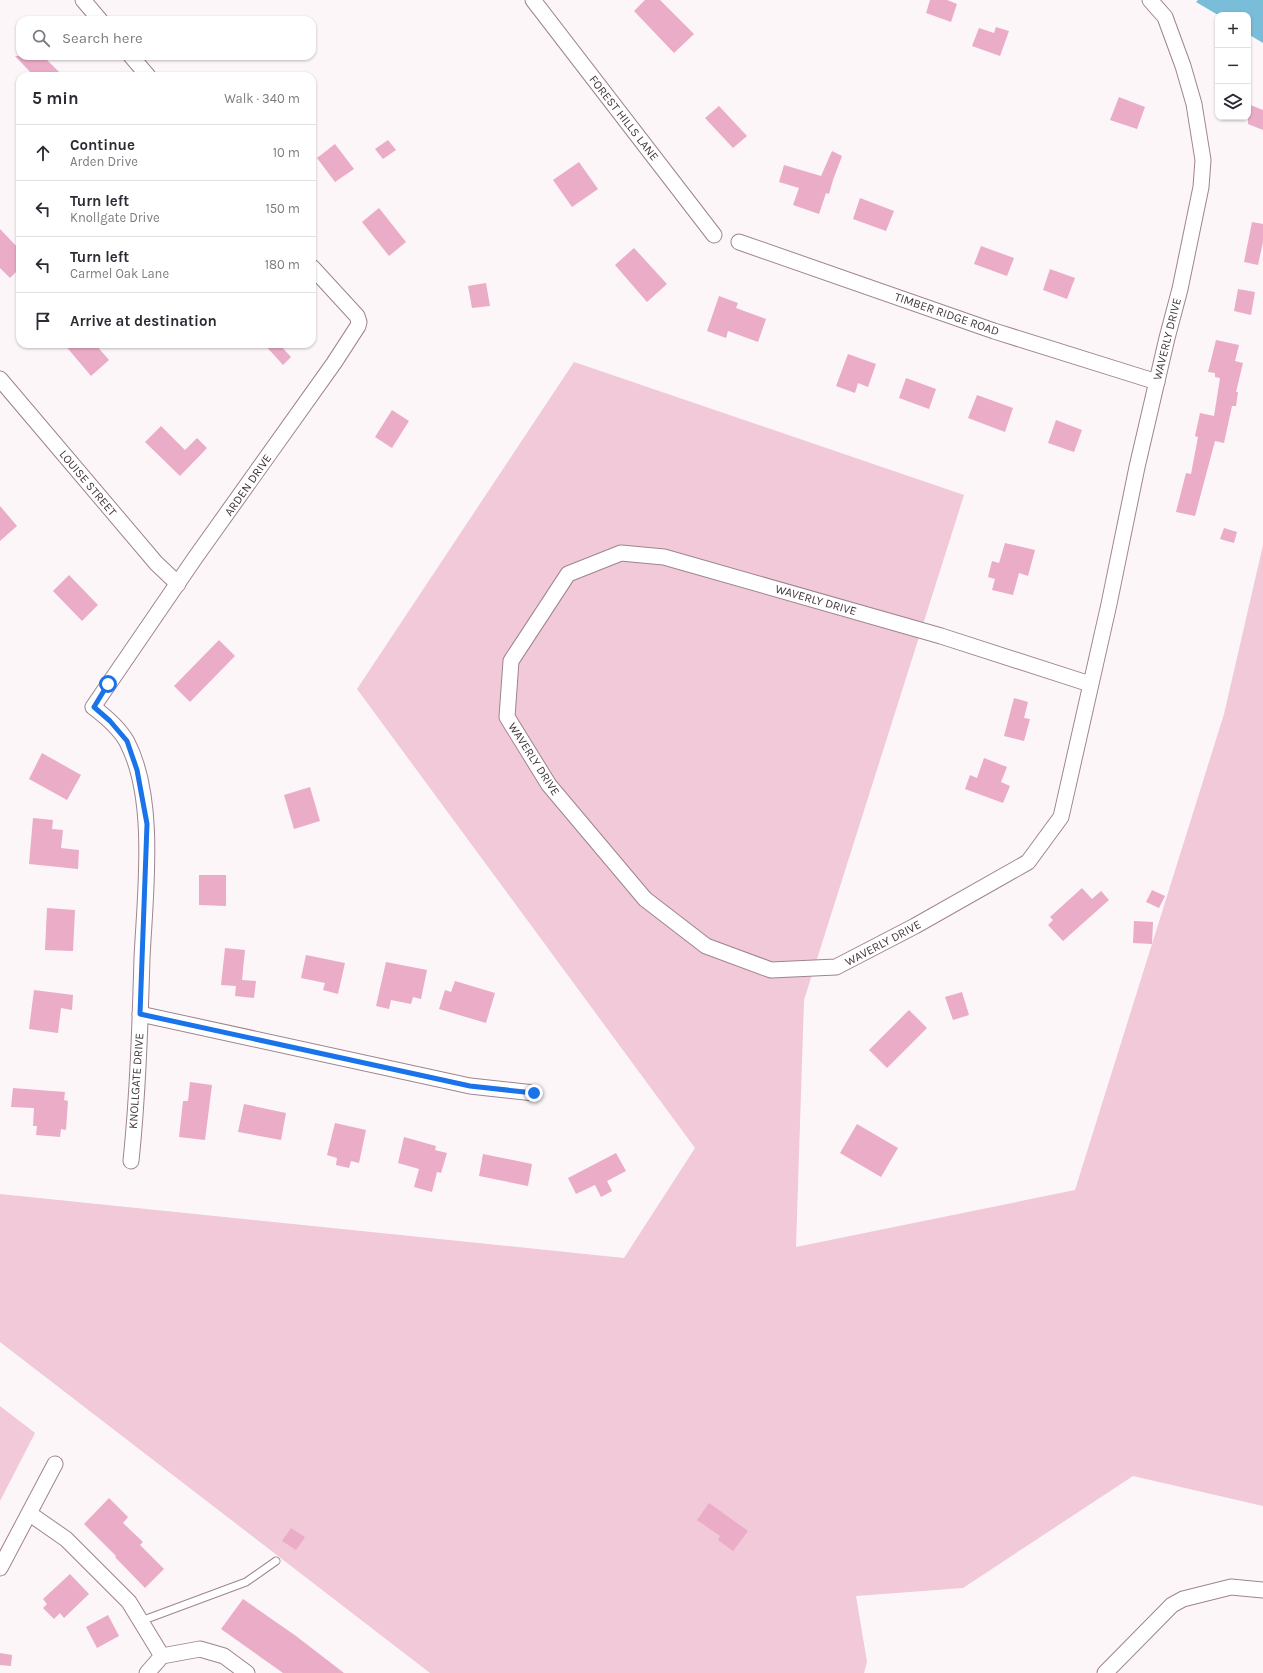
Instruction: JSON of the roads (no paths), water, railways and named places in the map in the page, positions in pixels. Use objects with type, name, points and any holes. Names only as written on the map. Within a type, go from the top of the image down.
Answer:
[{"type":"street","points":[[83,0],[97,16]]},
{"type":"street","name":"FOREST HILLS LANE","points":[[533,0],[714,236]]},
{"type":"street","name":"WAVERLY DRIVE","points":[[1090,684],[941,636],[664,557],[621,553],[568,574],[511,661],[506,717],[549,785],[645,899],[706,946],[771,970],[836,967],[915,926],[1028,862],[1061,817],[1090,684],[1110,604],[1137,467],[1156,382],[1180,289],[1201,187],[1203,160],[1194,104],[1183,66],[1165,17],[1150,0]]},
{"type":"street","points":[[134,60],[145,72]]},
{"type":"street","name":"TIMBER RIDGE ROAD","points":[[739,242],[994,331],[1156,382]]},
{"type":"street","name":"ARDEN DRIVE","points":[[94,707],[178,584],[334,363],[358,326],[360,322],[357,316],[316,271]]},
{"type":"street","name":"LOUISE STREET","points":[[0,379],[156,563],[178,584]]},
{"type":"street","name":"KNOLLGATE DRIVE","points":[[94,707],[110,721],[127,741],[137,770],[147,824],[140,1014],[131,1160]]},
{"type":"street","points":[[140,1014],[470,1086],[534,1093]]},
{"type":"street","points":[[0,1568],[30,1514],[55,1464]]},
{"type":"street","points":[[30,1514],[66,1539],[129,1602],[162,1656]]},
{"type":"street","points":[[1105,1673],[1172,1605],[1183,1599],[1232,1587],[1263,1590]]},
{"type":"street","points":[[147,1673],[162,1656],[200,1649],[224,1656],[247,1673]]},
{"type":"lane","points":[[141,1621],[246,1582],[276,1561]]},
{"type":"water","points":[[1198,0],[1263,0],[1263,43],[1251,36],[1251,12],[1215,12],[1215,13],[1196,2]]}]
